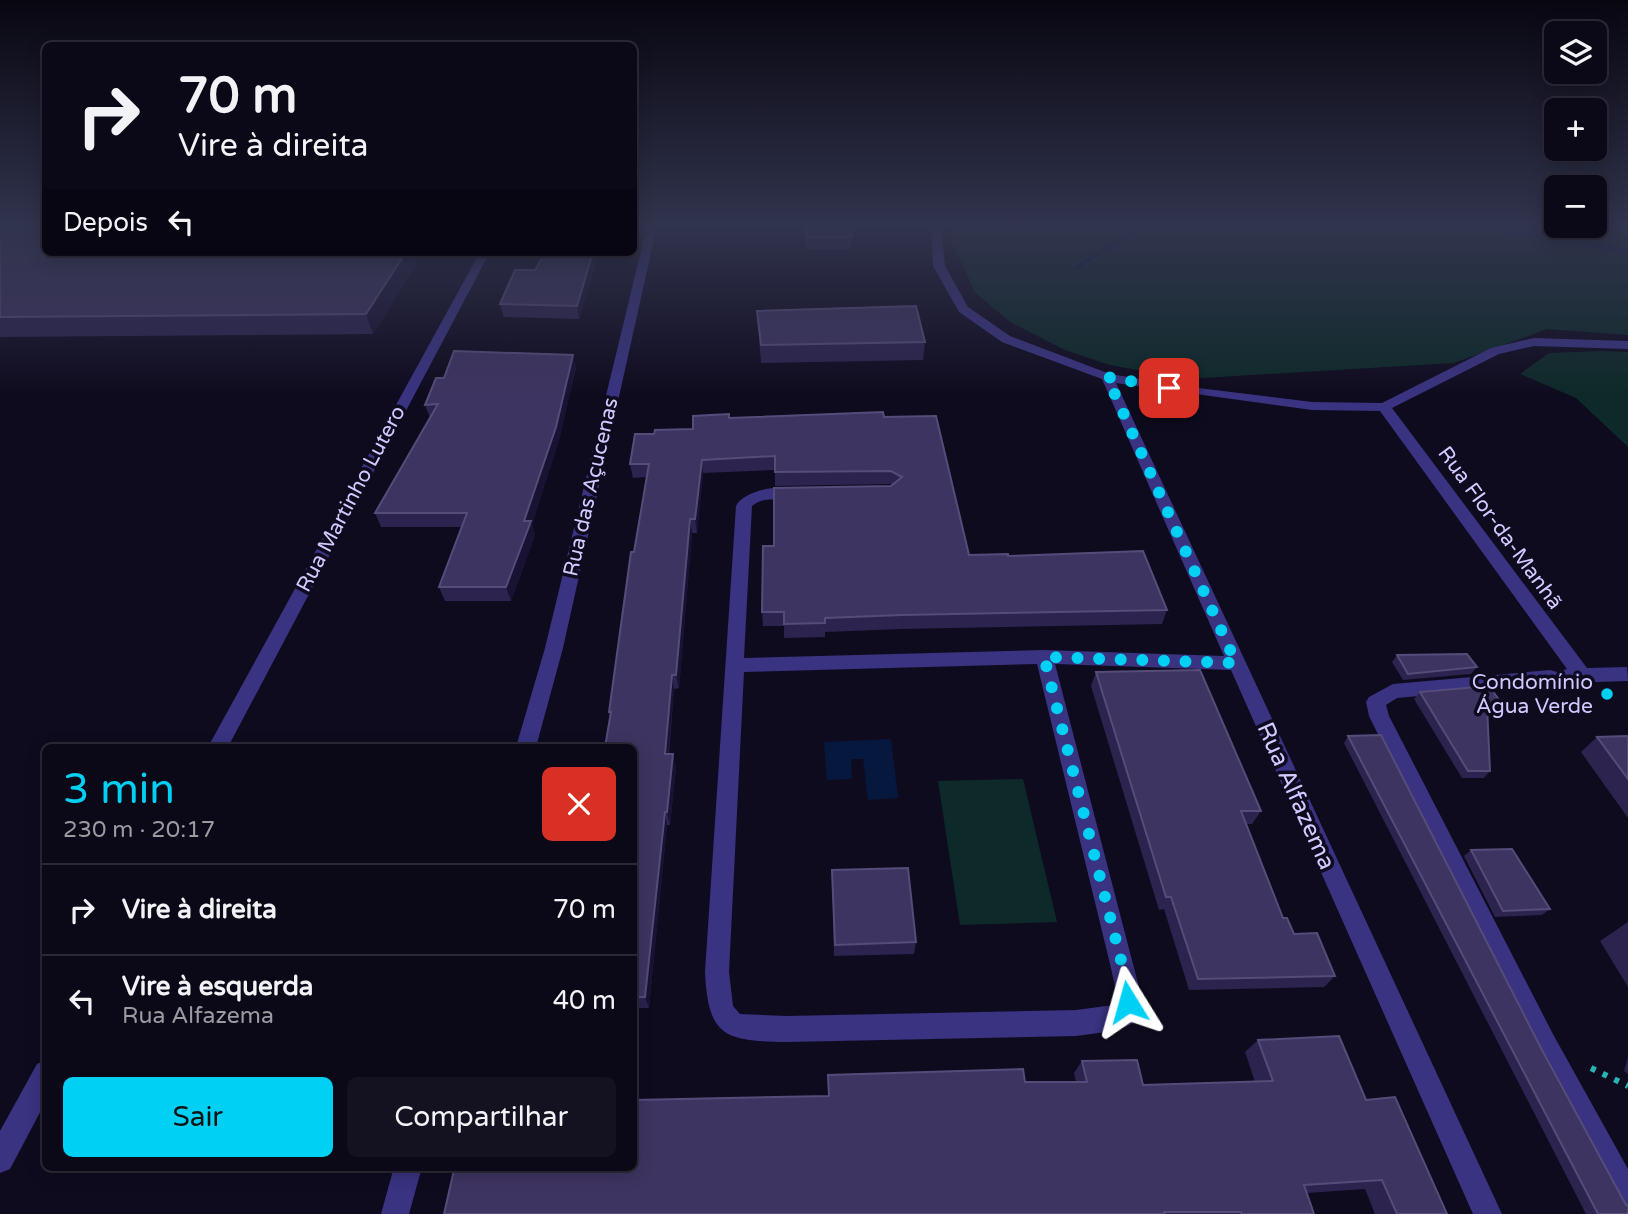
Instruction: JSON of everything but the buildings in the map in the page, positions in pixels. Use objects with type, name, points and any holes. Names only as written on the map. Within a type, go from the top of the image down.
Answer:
[{"type":"street","name":"Rua Martinho Lutero","points":[[220,744],[468,283]]},
{"type":"street","name":"Rua das Açucenas","points":[[527,744],[554,648],[639,283]]},
{"type":"street","points":[[949,283],[963,309],[1006,339],[1107,377],[1220,397],[1312,406],[1384,407],[1495,351],[1534,341],[1628,345]]},
{"type":"street","name":"Rua Alfazema","points":[[1107,377],[1488,1214]]},
{"type":"street","name":"Rua Flor-da-Manhã","points":[[1384,407],[1565,676]]},
{"type":"street","points":[[821,493],[766,494],[746,501],[717,971],[718,1001],[721,1013],[727,1021],[741,1027],[787,1029],[1076,1023],[1125,1014],[1128,1002],[1126,979],[1044,657]]},
{"type":"street","points":[[736,665],[1044,657],[1236,663]]},
{"type":"street","points":[[1627,674],[1565,676],[1392,691],[1382,695],[1377,707],[1379,716],[1539,1033],[1628,1197]]},
{"type":"street","points":[[0,1159],[42,1080]]},
{"type":"street","points":[[395,1214],[407,1171]]},
{"type":"green space","points":[[971,283],[1628,283],[1628,335],[1547,329],[1454,363],[1186,379],[1110,365],[1065,350],[1010,322],[975,292]]},
{"type":"green space","points":[[1628,352],[1628,447],[1576,398],[1520,374],[1549,353]]},
{"type":"green space","points":[[1023,779],[1057,922],[960,925],[938,781]]},
{"type":"water","points":[[891,739],[898,798],[868,800],[863,759],[851,759],[852,779],[827,780],[824,742]]},
{"type":"place","name":"Condomínio Água Verde","points":[[1607,694]]},
{"type":"route","points":[[1128,1002],[1123,968],[1044,657],[1236,663],[1107,377],[1169,388]]}]
